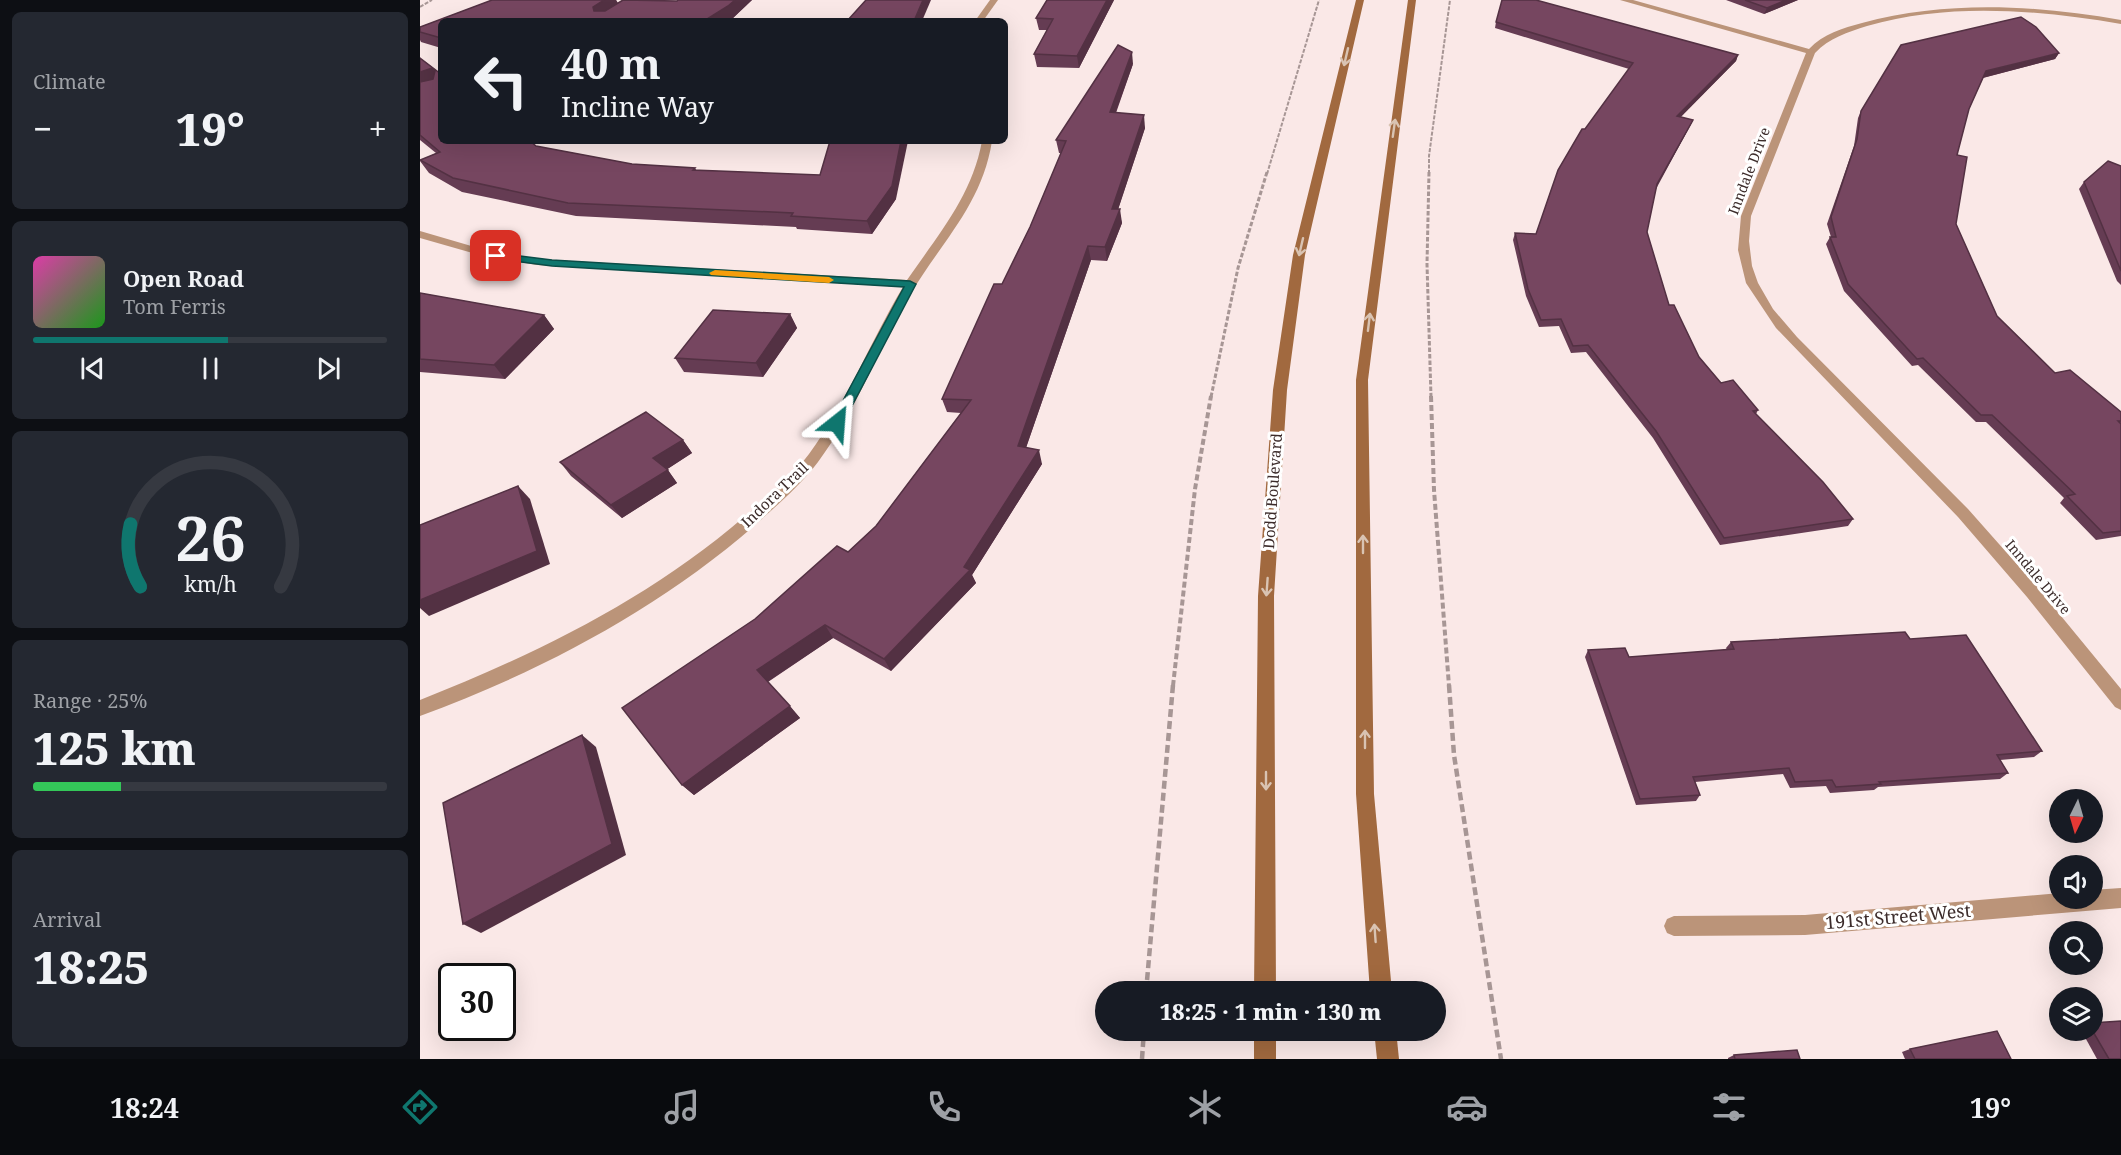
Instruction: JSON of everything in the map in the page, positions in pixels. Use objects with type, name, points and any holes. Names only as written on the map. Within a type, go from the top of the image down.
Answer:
[{"type":"main road","name":"Dodd Boulevard","points":[[1265,981],[1266,596],[1280,390],[1299,255],[1360,0]]},
{"type":"main road","points":[[1380,981],[1365,794],[1362,380],[1412,0]]},
{"type":"main road","points":[[1265,1041],[1265,1059]]},
{"type":"main road","points":[[1387,1041],[1389,1059]]},
{"type":"street","points":[[982,18],[994,0]]},
{"type":"street","points":[[1624,0],[1811,52],[1820,42],[1875,18],[1932,6],[2012,7],[2121,22]]},
{"type":"street","name":"Inndale Drive","points":[[1811,52],[1746,216],[1742,234],[1745,258],[1752,283],[1766,305],[1807,354],[1869,415],[1994,547],[2121,702]]},
{"type":"street","name":"Indora Trail","points":[[420,708],[520,665],[593,628],[686,570],[734,535],[798,476],[827,439],[910,284],[970,198],[985,161],[987,144]]},
{"type":"street","points":[[420,234],[483,253],[537,262],[910,284]]},
{"type":"street","name":"191st Street West","points":[[1674,926],[1805,925],[2121,898]]},
{"type":"path","points":[[420,7],[432,0]]},
{"type":"path","points":[[1147,981],[1169,725],[1195,489],[1238,268],[1319,0]]},
{"type":"path","points":[[1450,0],[1429,156],[1427,264],[1434,490],[1454,756],[1501,1059]]},
{"type":"path","points":[[1142,1059],[1143,1041]]},
{"type":"building","points":[[492,0],[604,0],[593,7],[594,11],[605,11],[623,0],[735,0],[709,18],[444,18]]},
{"type":"building","points":[[866,0],[923,0],[915,18],[850,18]]},
{"type":"building","points":[[1047,0],[1107,0],[1077,56],[1034,54],[1053,19],[1036,18]]},
{"type":"building","points":[[1502,0],[1536,0],[1738,55],[1677,116],[1693,120],[1657,184],[1647,232],[1669,305],[1674,305],[1699,357],[1721,383],[1733,380],[1758,410],[1753,411],[1823,482],[1853,519],[1724,538],[1656,431],[1588,345],[1573,346],[1561,319],[1541,320],[1528,289],[1515,233],[1536,234],[1558,170],[1582,129],[1585,129],[1633,63],[1496,22]]},
{"type":"building","points":[[1745,0],[1786,0],[1767,8]]},
{"type":"building","points":[[2021,17],[2036,27],[2059,53],[1986,71],[1969,109],[1957,155],[1967,157],[1956,224],[1997,316],[2055,373],[2070,370],[2121,412],[2121,421],[2118,421],[2121,424],[2121,531],[2103,533],[2067,496],[2075,494],[1992,415],[1981,415],[1923,358],[1917,359],[1848,284],[1830,237],[1836,237],[1831,217],[1857,139],[1861,111],[1901,45]]},
{"type":"building","points":[[438,20],[438,37],[420,32],[420,27]]},
{"type":"building","points":[[1118,45],[1132,52],[1110,112],[1144,115],[1112,209],[1120,209],[1105,247],[1088,246],[1018,446],[1039,450],[964,567],[970,570],[884,659],[825,625],[757,670],[790,706],[682,785],[622,708],[755,619],[837,546],[848,552],[876,526],[971,400],[942,399],[994,284],[1002,284],[1030,227],[1066,141],[1056,140]]},
{"type":"building","points":[[420,58],[438,72],[438,144],[534,144],[632,164],[695,168],[693,170],[820,175],[829,144],[900,144],[892,186],[867,221],[791,216],[793,213],[568,203],[453,178],[420,160],[440,152],[420,135],[420,82],[433,79],[435,71],[432,68],[420,72]]},
{"type":"building","points":[[2108,161],[2121,166],[2121,271],[2084,182]]},
{"type":"building","points":[[420,293],[544,315],[494,365],[420,359]]},
{"type":"building","points":[[713,310],[790,314],[756,363],[675,358]]},
{"type":"building","points":[[646,412],[683,440],[653,458],[668,470],[611,505],[560,462]]},
{"type":"building","points":[[518,486],[537,551],[420,600],[420,525]]},
{"type":"building","points":[[1905,632],[1910,639],[1966,635],[2042,751],[1997,755],[2008,773],[1836,787],[1832,780],[1795,782],[1789,768],[1693,777],[1700,795],[1640,799],[1588,650],[1625,648],[1629,657],[1734,649],[1731,642]]},
{"type":"building","points":[[582,735],[612,844],[463,924],[443,803]]},
{"type":"building","points":[[2121,1021],[2121,1059],[2109,1059],[2098,1041],[2103,1041],[2103,1022]]},
{"type":"building","points":[[1997,1031],[2011,1059],[1915,1059],[1910,1049]]},
{"type":"building","points":[[1797,1050],[1800,1059],[1735,1059],[1734,1055]]},
{"type":"slow traffic","points":[[715,273],[829,280]]},
{"type":"route","points":[[496,256],[537,262],[910,284],[837,423]]}]
